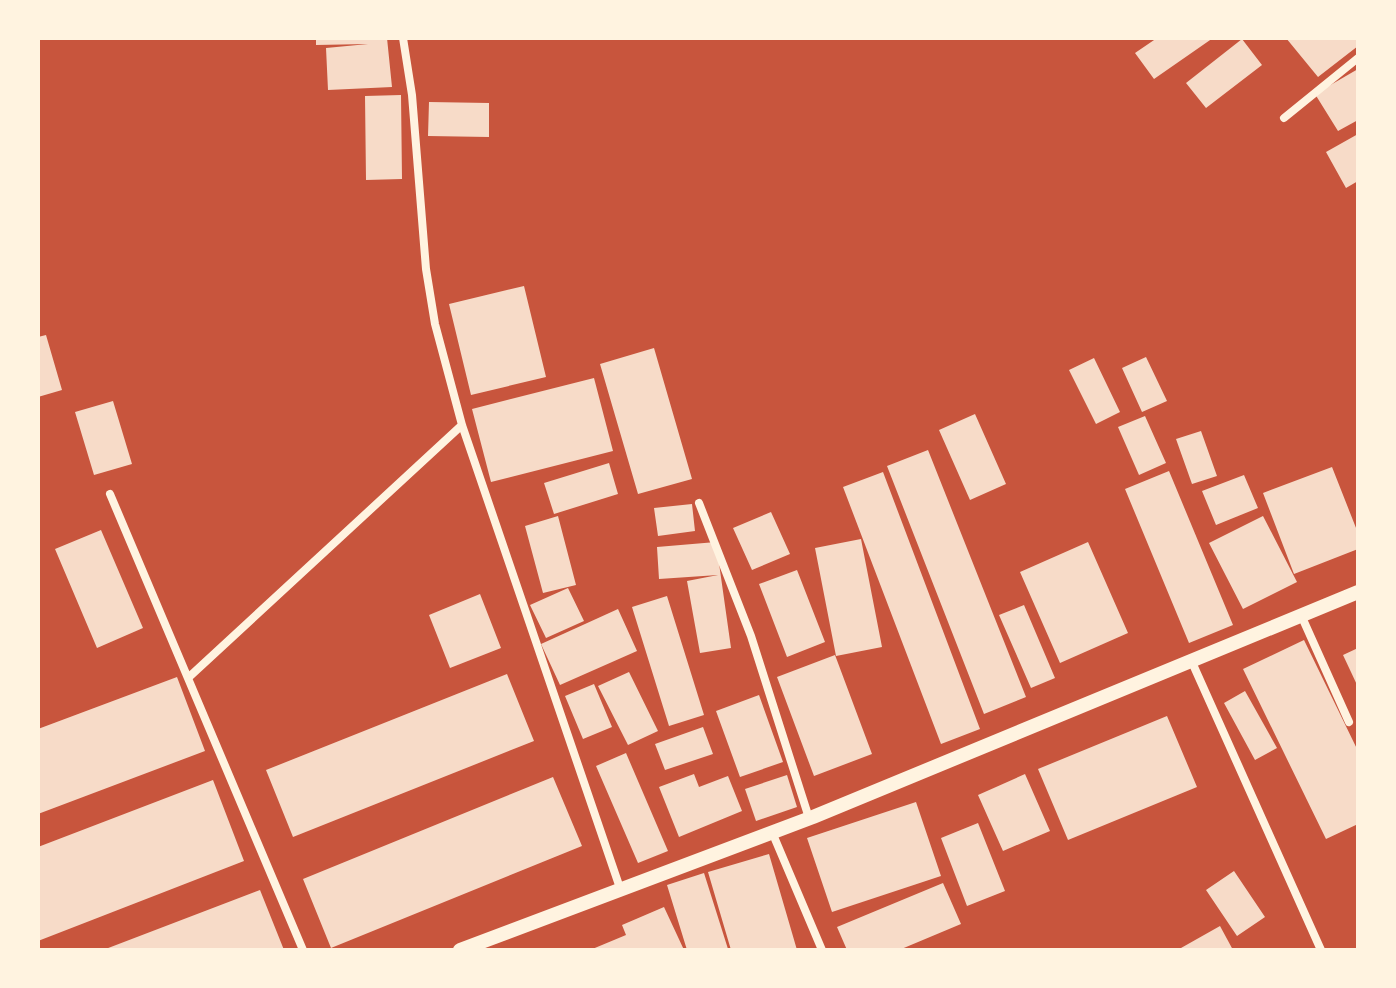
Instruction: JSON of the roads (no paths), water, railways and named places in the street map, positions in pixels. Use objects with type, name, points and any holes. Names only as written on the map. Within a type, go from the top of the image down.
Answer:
[{"type":"street","points":[[403,38],[412,95],[426,269],[435,324],[462,425],[620,888]]},
{"type":"street","points":[[1284,118],[1358,58]]},
{"type":"street","points":[[188,678],[462,425]]},
{"type":"street","points":[[110,494],[303,950]]},
{"type":"street","points":[[699,503],[751,636],[809,818]]},
{"type":"street","points":[[460,950],[809,818],[1358,592]]},
{"type":"street","points":[[1301,615],[1349,722]]},
{"type":"street","points":[[1191,660],[1321,950]]},
{"type":"street","points":[[772,832],[822,950]]}]
